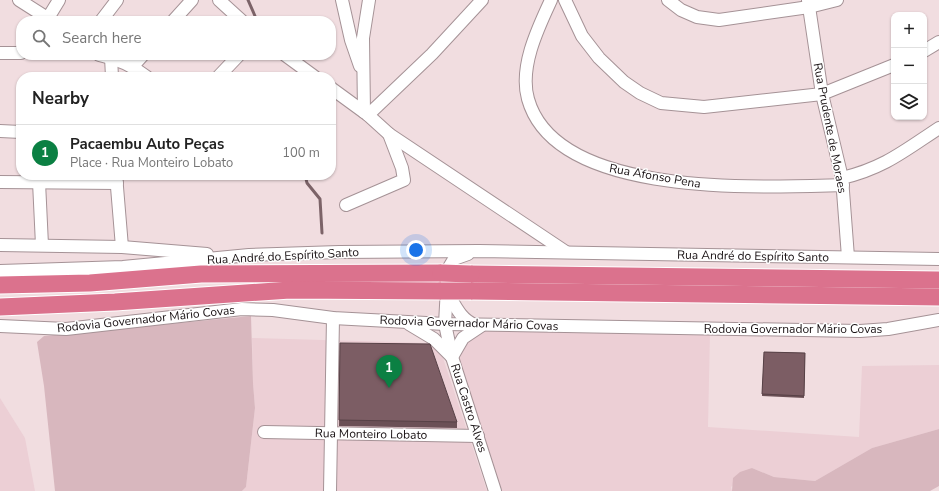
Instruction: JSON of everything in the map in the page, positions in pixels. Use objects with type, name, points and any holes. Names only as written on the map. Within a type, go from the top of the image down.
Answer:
[{"type":"highway","points":[[0,285],[113,282],[201,274],[441,273],[939,280]]},
{"type":"highway","name":"Rodovia Governador Mário Covas","points":[[0,307],[107,303],[290,290],[939,297]]},
{"type":"street","points":[[19,0],[44,16]]},
{"type":"street","points":[[52,16],[59,0]]},
{"type":"street","points":[[105,16],[117,0]]},
{"type":"street","points":[[178,16],[192,0]]},
{"type":"street","points":[[219,0],[237,16]]},
{"type":"street","points":[[342,0],[351,40],[362,75]]},
{"type":"street","points":[[366,114],[362,75],[363,38],[369,0]]},
{"type":"street","points":[[366,114],[432,54],[482,0]]},
{"type":"street","name":"Rua Afonso Pena","points":[[551,0],[530,56],[526,77],[528,98],[534,114],[543,128],[577,155],[611,169],[678,182],[713,186],[776,187],[842,181],[883,164],[939,128]]},
{"type":"street","points":[[565,0],[582,36],[600,58],[624,82],[640,93],[661,103],[704,107],[822,94],[891,66]]},
{"type":"street","points":[[668,0],[681,10],[697,17],[719,20],[808,3],[837,0]]},
{"type":"street","name":"Rua Prudente de Moraes","points":[[808,3],[822,94],[842,181],[848,257]]},
{"type":"street","points":[[351,40],[363,38]]},
{"type":"street","points":[[927,48],[939,42]]},
{"type":"street","points":[[0,53],[16,53]]},
{"type":"street","points":[[106,60],[110,72]]},
{"type":"street","points":[[116,60],[133,66],[141,72]]},
{"type":"street","points":[[133,66],[138,60]]},
{"type":"street","points":[[223,72],[234,60]]},
{"type":"street","points":[[292,60],[309,72]]},
{"type":"street","points":[[336,92],[366,114],[389,134],[566,253]]},
{"type":"street","points":[[0,131],[16,132]]},
{"type":"street","points":[[346,205],[404,180],[403,173],[389,134]]},
{"type":"street","points":[[0,182],[91,180]]},
{"type":"street","points":[[117,180],[122,247]]},
{"type":"street","points":[[39,182],[42,245]]},
{"type":"street","points":[[0,245],[167,249],[232,256]]},
{"type":"street","name":"Rua André do Espírito Santo","points":[[0,271],[122,267],[232,256],[339,252],[479,251],[939,258]]},
{"type":"street","name":"Rua Castro Alves","points":[[479,251],[461,255],[451,262],[448,269],[444,291],[445,324],[452,357],[495,491]]},
{"type":"street","points":[[444,291],[463,318],[480,326]]},
{"type":"street","name":"Rodovia Governador Mário Covas","points":[[0,326],[66,329],[242,309],[273,310],[333,318],[480,326],[860,331],[888,329],[939,320]]},
{"type":"street","points":[[330,491],[333,318]]},
{"type":"street","points":[[407,322],[434,339],[452,357],[463,338],[480,326]]},
{"type":"street","name":"Rua Monteiro Lobato","points":[[264,432],[478,436]]},
{"type":"shaded area","points":[[251,316],[255,408],[246,487],[242,491],[55,491],[44,386],[37,342],[44,336]]},
{"type":"shaded area","points":[[484,330],[710,333],[708,427],[859,437],[862,366],[939,365],[939,429],[872,448],[815,481],[774,477],[752,468],[731,487],[732,491],[502,491],[459,362],[463,345]]},
{"type":"shaded area","points":[[252,338],[428,343],[442,355],[487,491],[242,491],[246,487],[255,408]]},
{"type":"shaded area","points":[[0,398],[25,438],[35,491],[0,491]]},
{"type":"shaded area","points":[[939,429],[939,486],[930,491],[732,491],[733,478],[740,472],[752,468],[774,477],[815,481],[872,448]]},
{"type":"building","points":[[340,343],[430,344],[457,422],[339,420]]},
{"type":"building","points":[[764,352],[805,353],[804,396],[762,394]]},
{"type":"waterway","points":[[248,0],[255,16]]},
{"type":"waterway","points":[[306,180],[320,199],[322,233]]},
{"type":"place","name":"Pacaembu Auto Peças","points":[[389,388]]}]
